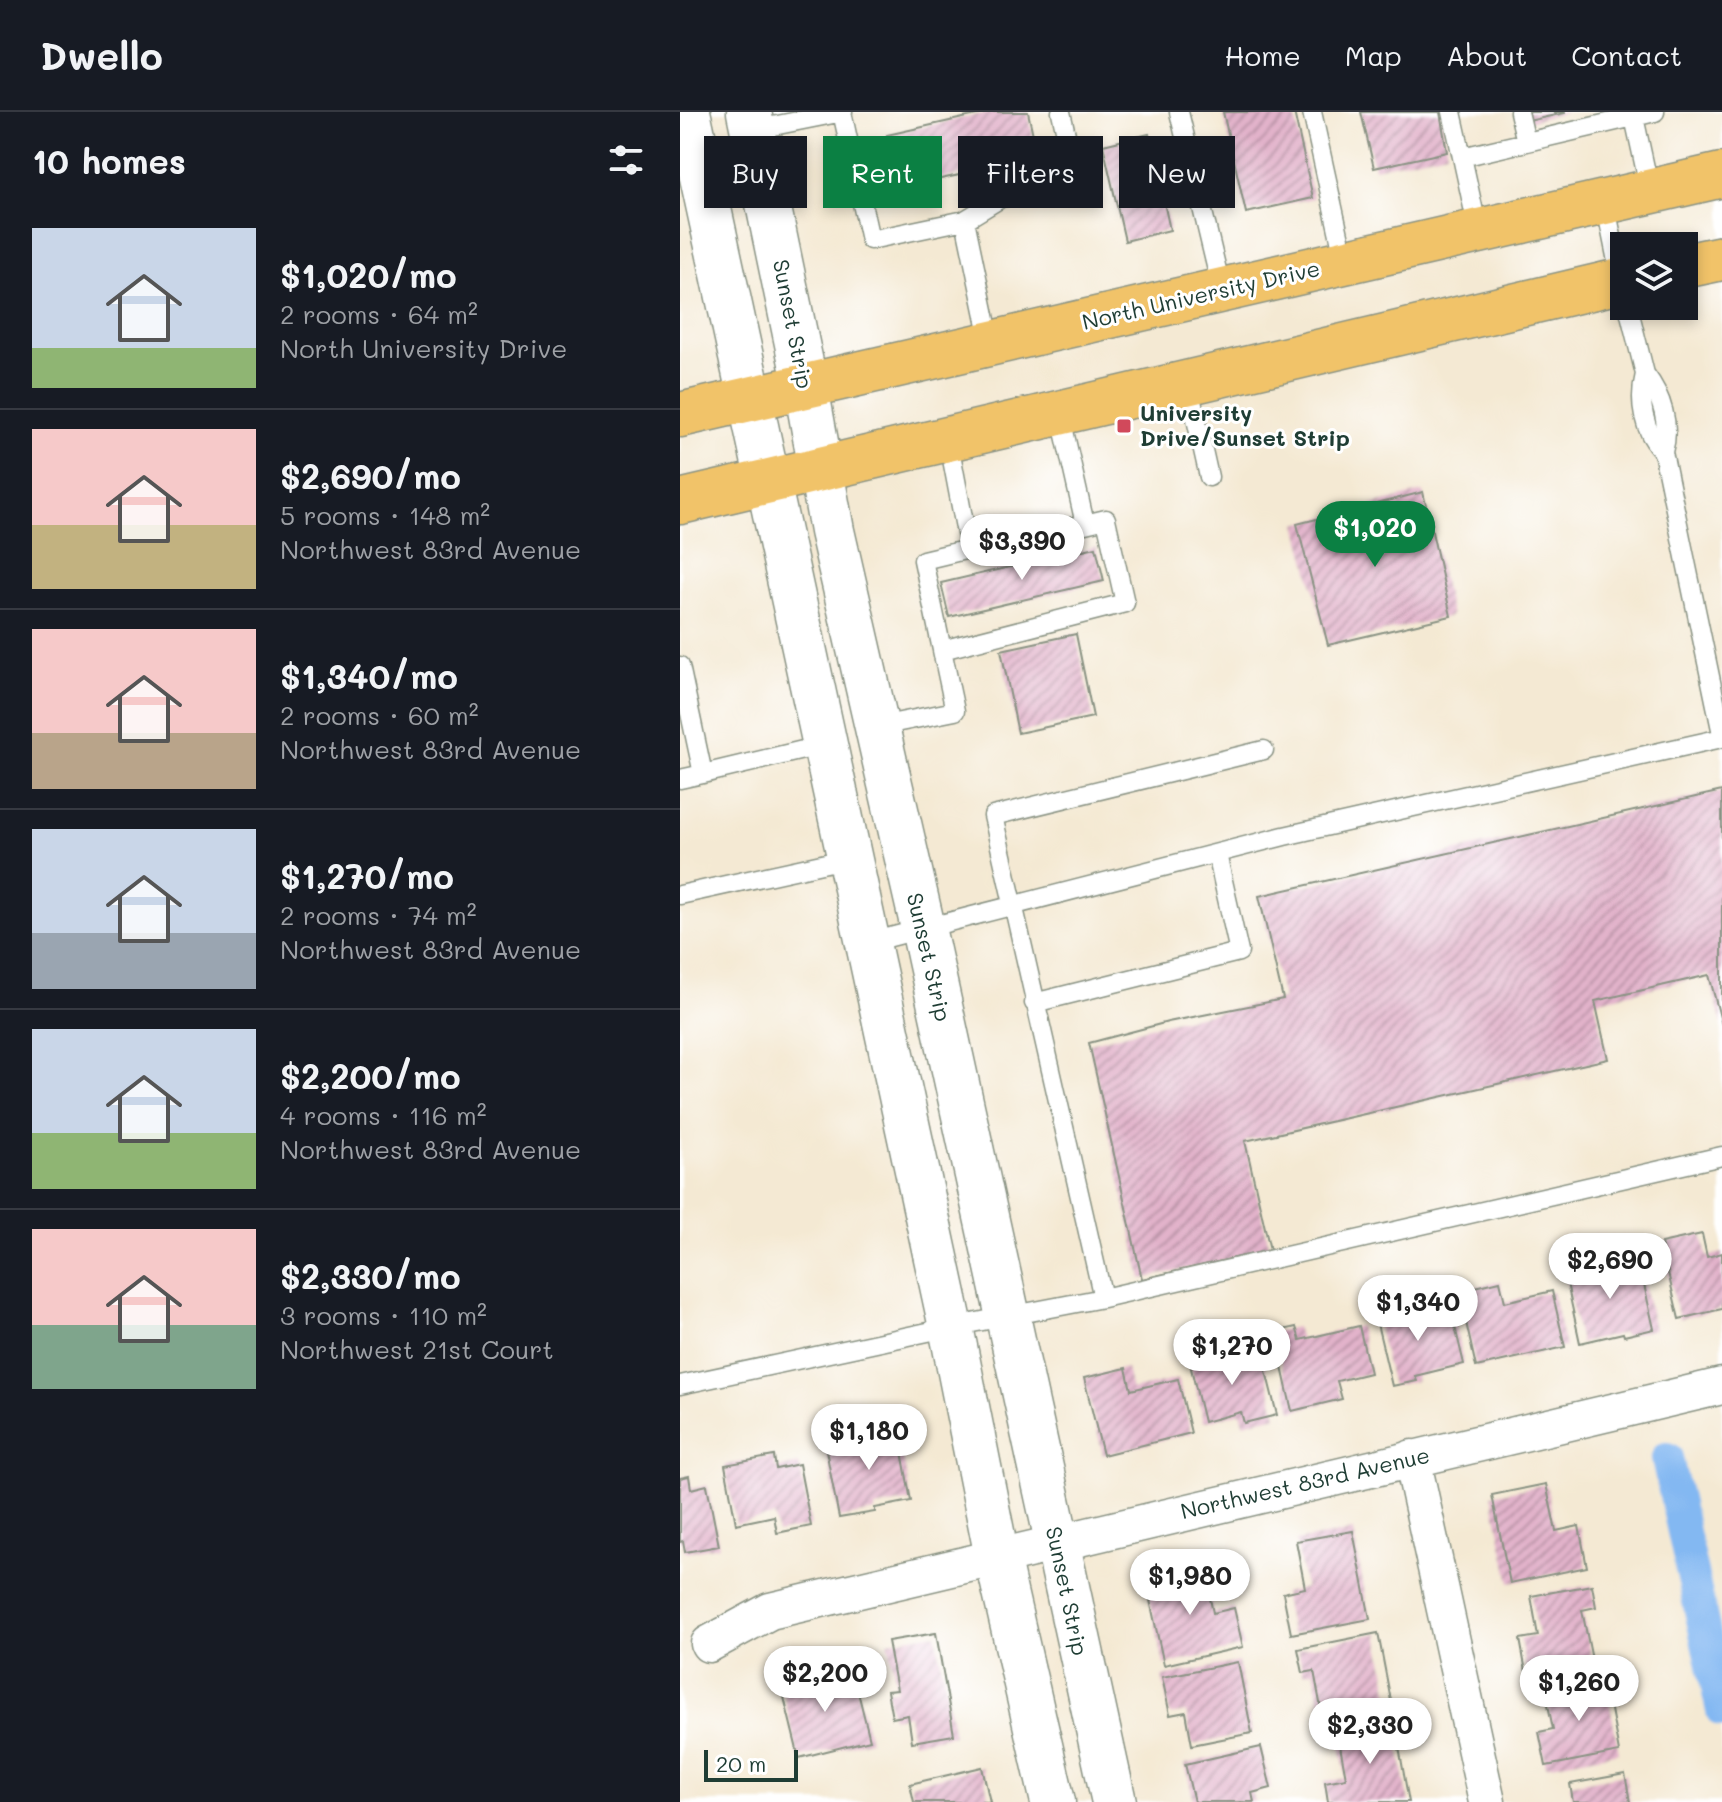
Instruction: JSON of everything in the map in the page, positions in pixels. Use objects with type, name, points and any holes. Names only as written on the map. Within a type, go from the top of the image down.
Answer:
[{"type":"main road","name":"North University Drive","points":[[680,415],[1722,175]]},
{"type":"main road","points":[[1698,263],[1722,258]]},
{"type":"main road","points":[[680,502],[1188,383],[1610,293]]},
{"type":"street","points":[[688,112],[951,1327],[997,1557],[1053,1802]]},
{"type":"street","name":"Sunset Strip","points":[[751,121],[875,727],[923,928],[1114,1802]]},
{"type":"street","name":"Northwest 83rd Avenue","points":[[709,1644],[770,1611],[1722,1386]]},
{"type":"street","points":[[1412,1458],[1487,1802]]},
{"type":"lane","points":[[751,121],[842,112],[870,240],[965,220],[1001,198],[1054,188],[1064,173],[1070,151],[1061,112]]},
{"type":"lane","points":[[1179,112],[1222,291]]},
{"type":"lane","points":[[1312,112],[1345,262]]},
{"type":"lane","points":[[1452,112],[1478,231]]},
{"type":"lane","points":[[1519,112],[1526,142]]},
{"type":"lane","points":[[1462,157],[1647,114],[1650,191]]},
{"type":"lane","points":[[1605,202],[1611,232]]},
{"type":"lane","points":[[965,220],[991,344]]},
{"type":"lane","points":[[867,943],[1363,817],[1722,736],[1663,452],[1668,435],[1665,420],[1658,390],[1645,374],[1632,320]]},
{"type":"lane","points":[[1188,383],[1209,477]]},
{"type":"lane","points":[[1059,412],[1085,524]]},
{"type":"lane","points":[[948,438],[969,549]]},
{"type":"lane","points":[[875,727],[955,711],[942,650],[923,560],[1106,519],[1125,603],[942,650]]},
{"type":"lane","points":[[680,666],[703,774]]},
{"type":"lane","points":[[680,779],[824,745]]},
{"type":"lane","points":[[1103,1298],[1011,906],[993,816],[1264,750]]},
{"type":"lane","points":[[1034,1003],[1239,952],[1217,854]]},
{"type":"lane","points":[[680,895],[849,858]]},
{"type":"lane","points":[[680,1385],[1103,1298],[1722,1156]]},
{"type":"building","points":[[990,112],[1028,112],[1033,136],[958,136],[958,175],[942,179],[942,136],[887,135]]},
{"type":"building","points":[[1223,112],[1294,112],[1313,198],[1246,213],[1235,165],[1235,136],[1228,136]]},
{"type":"building","points":[[1361,112],[1440,112],[1447,152],[1374,168]]},
{"type":"building","points":[[1526,112],[1565,112],[1565,113],[1528,121]]},
{"type":"building","points":[[1119,141],[1119,208],[1165,208],[1170,230],[1125,241],[1103,145]]},
{"type":"building","points":[[1423,492],[1451,616],[1328,645],[1297,524]]},
{"type":"building","points":[[1096,547],[1104,581],[949,617],[941,583]]},
{"type":"building","points":[[1076,634],[1093,717],[1018,733],[1001,650]]},
{"type":"building","points":[[1722,791],[1722,1025],[1709,975],[1595,1001],[1608,1059],[1245,1141],[1270,1250],[1142,1279],[1089,1043],[1168,1022],[1283,999],[1259,896]]},
{"type":"building","points":[[1702,1234],[1707,1257],[1722,1253],[1722,1309],[1679,1319],[1661,1243]]},
{"type":"building","points":[[1638,1258],[1654,1329],[1580,1343],[1565,1274]]},
{"type":"building","points":[[1500,1281],[1505,1302],[1552,1291],[1565,1347],[1476,1367],[1459,1291]]},
{"type":"building","points":[[1397,1306],[1400,1318],[1450,1306],[1464,1364],[1415,1376],[1417,1381],[1392,1386],[1374,1311]]},
{"type":"building","points":[[1359,1326],[1370,1373],[1337,1381],[1342,1399],[1292,1411],[1274,1332],[1296,1327],[1300,1340]]},
{"type":"building","points":[[1241,1347],[1245,1363],[1263,1359],[1277,1415],[1244,1423],[1241,1412],[1204,1422],[1189,1360]]},
{"type":"building","points":[[1126,1368],[1131,1390],[1178,1379],[1191,1433],[1103,1455],[1084,1378]]},
{"type":"building","points":[[897,1424],[911,1501],[875,1508],[875,1512],[839,1518],[826,1450],[852,1445],[850,1432]]},
{"type":"building","points":[[774,1456],[776,1469],[799,1464],[811,1526],[777,1533],[774,1516],[736,1524],[725,1465]]},
{"type":"building","points":[[689,1476],[691,1489],[707,1485],[719,1546],[685,1552],[683,1541],[680,1542],[680,1478]]},
{"type":"building","points":[[1546,1484],[1556,1531],[1579,1526],[1587,1567],[1510,1583],[1492,1495]]},
{"type":"building","points":[[1353,1531],[1370,1619],[1291,1634],[1283,1593],[1305,1588],[1296,1541]]},
{"type":"building","points":[[1203,1565],[1213,1613],[1234,1608],[1243,1647],[1164,1665],[1145,1577]]},
{"type":"building","points":[[1592,1585],[1596,1607],[1582,1610],[1592,1660],[1526,1672],[1520,1639],[1538,1636],[1531,1596]]},
{"type":"building","points":[[936,1633],[954,1735],[912,1742],[908,1715],[892,1718],[887,1691],[897,1690],[888,1641]]},
{"type":"building","points":[[1378,1633],[1392,1706],[1323,1719],[1314,1671],[1303,1673],[1298,1649]]},
{"type":"building","points":[[1238,1662],[1252,1733],[1192,1745],[1186,1712],[1170,1715],[1162,1677]]},
{"type":"building","points":[[853,1672],[870,1740],[799,1758],[781,1685]]},
{"type":"building","points":[[1605,1678],[1619,1752],[1546,1766],[1539,1732],[1553,1729],[1545,1690]]},
{"type":"building","points":[[1394,1720],[1409,1802],[1328,1802],[1325,1782],[1346,1778],[1337,1730]]},
{"type":"building","points":[[1261,1747],[1271,1788],[1252,1793],[1254,1802],[1194,1802],[1185,1764]]},
{"type":"building","points":[[982,1767],[990,1802],[914,1802],[910,1784]]},
{"type":"building","points":[[1625,1774],[1630,1802],[1573,1802],[1570,1784]]},
{"type":"waterway","points":[[1667,1458],[1722,1711]]},
{"type":"place","name":"University Drive/Sunset Strip","points":[[1124,426]]}]
